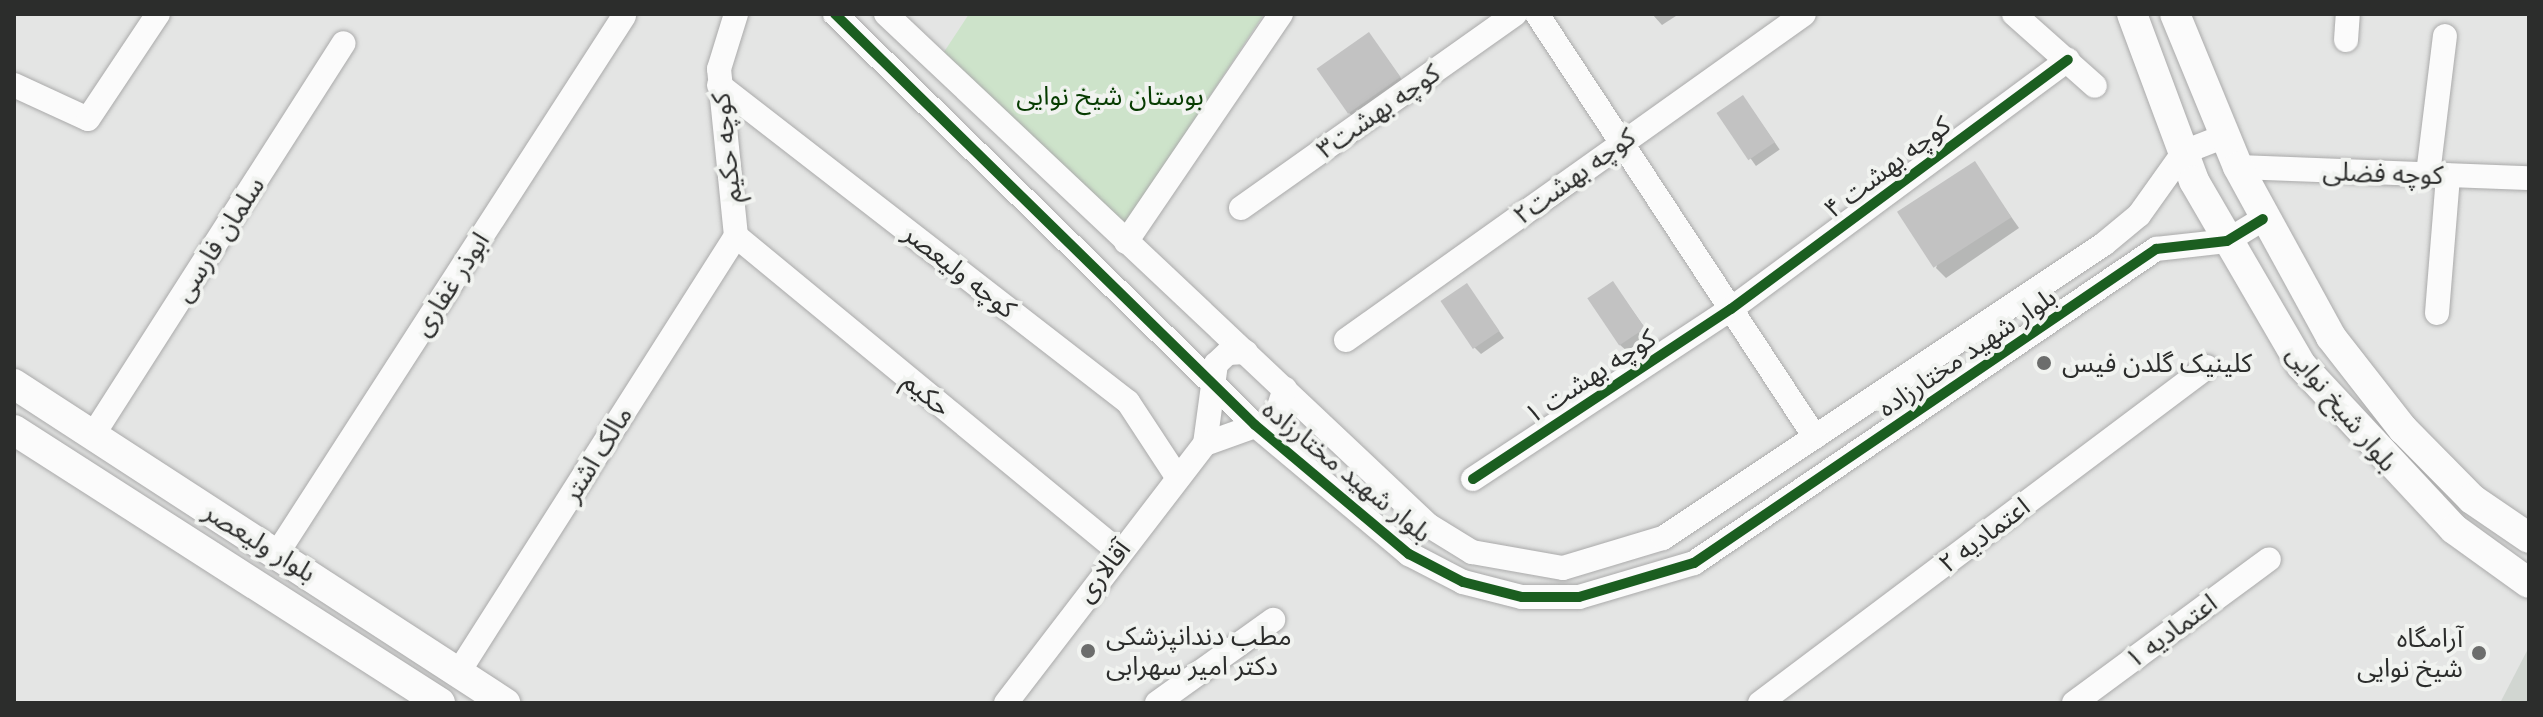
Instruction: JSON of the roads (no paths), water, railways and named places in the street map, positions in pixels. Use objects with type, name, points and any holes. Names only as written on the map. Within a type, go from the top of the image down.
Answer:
[{"type":"main road","name":"بلوار شیخ نوایی","points":[[2132,14],[2184,152],[2227,241],[2301,365],[2380,458],[2454,529],[2529,583]]},
{"type":"main road","name":"بلوار شیخ نوایی","points":[[2175,14],[2238,167],[2263,219],[2331,337],[2403,429],[2472,499],[2529,538]]},
{"type":"main road","name":"بلوار ولیعصر","points":[[14,384],[278,552],[505,703]]},
{"type":"main road","name":"بلوار ولیعصر","points":[[14,430],[440,703]]},
{"type":"street","points":[[14,85],[88,119],[158,14]]},
{"type":"street","name":"کوچه حکیم","points":[[736,14],[719,85],[736,236]]},
{"type":"street","name":"بلوار شهید مختارزاده","points":[[835,14],[1255,425],[1436,568],[1522,597],[1579,597],[1694,563],[2156,249],[2227,241],[2263,219]]},
{"type":"street","name":"بلوار شهید مختارزاده","points":[[886,14],[1285,389],[1334,444],[1428,525],[1472,552],[1563,568],[1663,538],[2104,244],[2139,215],[2184,152]]},
{"type":"street","points":[[1126,242],[1281,14]]},
{"type":"street","name":"کوچه بهشت۳","points":[[1241,208],[1515,14]]},
{"type":"street","points":[[1537,14],[1815,437]]},
{"type":"street","name":"کوچه بهشت۲","points":[[1346,340],[1804,14]]},
{"type":"street","points":[[2014,14],[2095,86]]},
{"type":"street","points":[[2346,40],[2348,14]]},
{"type":"street","name":"ابوذر غفاری","points":[[278,552],[624,16]]},
{"type":"street","points":[[2437,313],[2438,175],[2445,36]]},
{"type":"street","name":"سلمان فارسی","points":[[93,435],[344,43]]},
{"type":"street","name":"کوچه بهشت ۴","points":[[1731,309],[2068,60]]},
{"type":"street","name":"کوچه ولیعصر","points":[[719,85],[1128,402],[1178,478]]},
{"type":"street","points":[[2184,152],[2225,136]]},
{"type":"street","name":"کوچه فضلی","points":[[2238,167],[2529,178]]},
{"type":"street","name":"حکیم","points":[[736,236],[1118,551]]},
{"type":"street","name":"مالک اشتر","points":[[458,673],[736,236]]},
{"type":"street","name":"کوچه بهشت ۱","points":[[1473,479],[1731,309]]},
{"type":"street","points":[[1246,352],[1220,357],[1211,379],[1205,444],[1283,413],[1285,389]]},
{"type":"street","name":"اعتمادیه ۲","points":[[1760,703],[2207,367]]},
{"type":"street","name":"آقالاری","points":[[1006,703],[1118,551],[1205,444]]},
{"type":"street","name":"اعتمادیه ۱","points":[[2074,703],[2269,559]]},
{"type":"street","points":[[1157,703],[1273,620]]},
{"type":"place","name":"کلینیک گلدن فیس","points":[[2044,363]]},
{"type":"place","name":"مطب دندانپزشکی دکتر امیر سهرابی","points":[[1088,651]]},
{"type":"place","name":"آرامگاه شیخ نوایی","points":[[2479,653]]},
{"type":"park label","name":"بوستان شیخ نوایی","points":[[1110,96]]}]
